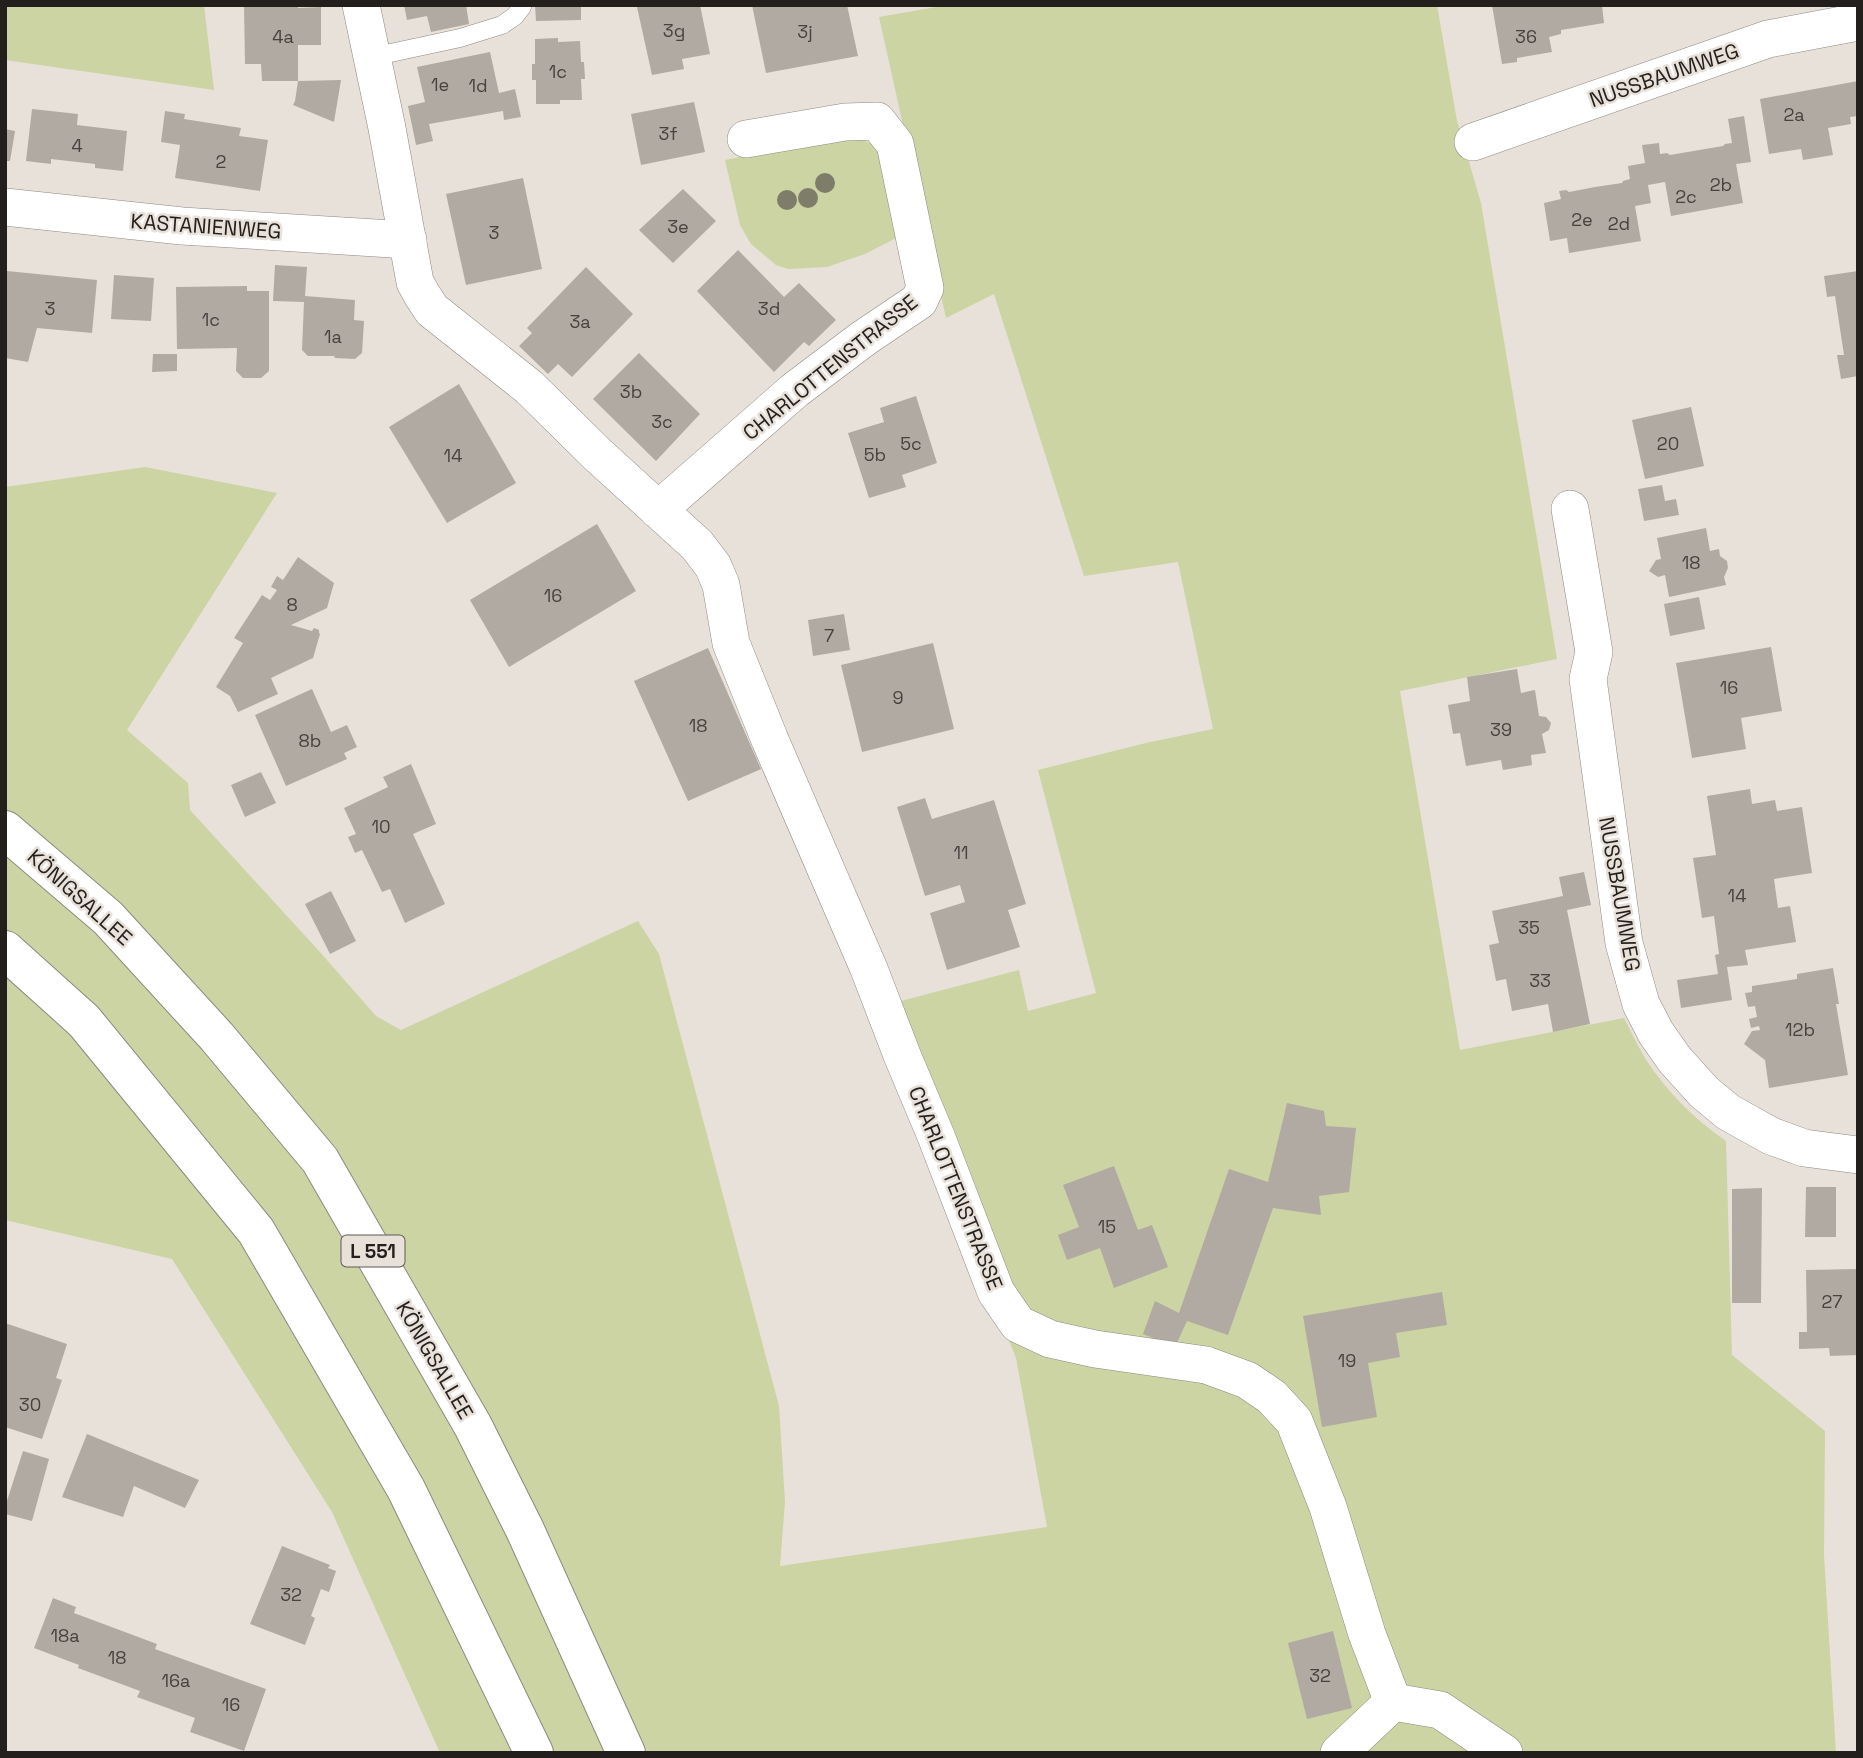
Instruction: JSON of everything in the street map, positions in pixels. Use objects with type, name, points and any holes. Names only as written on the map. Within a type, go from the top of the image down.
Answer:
[{"type":"main road","name":"KÖNIGSALLEE","points":[[5,830],[108,918],[217,1037],[320,1160],[473,1426],[525,1530],[626,1753]]},
{"type":"main road","points":[[5,950],[84,1021],[256,1231],[406,1489],[534,1753]]},
{"type":"street","name":"CHARLOTTENSTRASSE","points":[[361,5],[415,282],[432,310],[529,387],[597,454],[697,545],[713,566],[721,585],[731,643],[869,970],[996,1292],[1018,1324],[1050,1339],[1095,1349],[1206,1365],[1248,1380],[1272,1397],[1294,1421],[1323,1495],[1367,1634],[1393,1702]]},
{"type":"street","name":"NUSSBAUMWEG","points":[[1473,142],[1768,38],[1858,23]]},
{"type":"street","name":"CHARLOTTENSTRASSE","points":[[659,510],[795,390],[919,301],[925,288],[895,144],[877,121],[845,122],[746,139]]},
{"type":"street","name":"KASTANIENWEG","points":[[5,206],[182,226],[408,240]]},
{"type":"street","name":"NUSSBAUMWEG","points":[[1570,509],[1594,652],[1588,679],[1624,943],[1641,1004],[1656,1033],[1675,1060],[1704,1093],[1728,1112],[1763,1132],[1804,1148],[1858,1155]]},
{"type":"street","points":[[1339,1753],[1393,1702],[1440,1710],[1504,1753]]},
{"type":"lane","points":[[372,57],[460,38],[502,25],[522,7]]},
{"type":"green space","points":[[5,5],[204,5],[214,90],[5,60]]},
{"type":"green space","points":[[948,5],[1437,5],[1457,121],[1481,203],[1557,659],[1400,691],[1460,1050],[1624,1018],[1645,1058],[1671,1093],[1726,1141],[1732,1355],[1825,1431],[1824,1555],[1836,1753],[440,1753],[332,1512],[172,1259],[5,1220],[5,487],[145,467],[277,493],[127,730],[188,783],[190,810],[376,1016],[401,1030],[638,921],[659,954],[779,1406],[785,1502],[780,1566],[1047,1527],[1016,1358],[878,1007],[1019,970],[1028,1011],[1096,993],[1038,770],[1213,729],[1178,562],[1084,576],[994,294],[946,318],[879,17]]},
{"type":"green space","points":[[831,138],[862,140],[888,156],[896,238],[865,254],[827,267],[788,269],[776,265],[751,244],[740,225],[725,160]]},
{"type":"building","points":[[244,5],[321,7],[321,45],[298,45],[298,81],[262,81],[261,64],[245,64]]},
{"type":"building","points":[[404,5],[466,5],[469,24],[431,32],[427,16],[407,20]]},
{"type":"building","points":[[535,5],[581,5],[581,20],[536,21]]},
{"type":"building","points":[[700,5],[710,54],[682,59],[684,69],[652,75],[637,7]]},
{"type":"building","points":[[752,5],[847,5],[858,56],[766,73]]},
{"type":"building","points":[[1492,5],[1602,5],[1604,23],[1561,30],[1561,34],[1549,37],[1552,52],[1517,58],[1517,62],[1502,64]]},
{"type":"building","points":[[558,38],[558,42],[580,41],[585,79],[581,79],[582,100],[536,104],[536,80],[532,80],[535,39]]},
{"type":"building","points":[[490,52],[499,93],[515,89],[521,117],[504,120],[503,111],[429,124],[433,141],[416,145],[408,106],[425,102],[417,67]]},
{"type":"building","points":[[341,80],[334,122],[293,105],[298,81]]},
{"type":"building","points":[[1858,81],[1858,116],[1850,117],[1851,124],[1828,128],[1833,155],[1803,160],[1801,149],[1769,154],[1760,99]]},
{"type":"building","points":[[694,102],[705,152],[641,165],[631,114]]},
{"type":"building","points":[[32,109],[78,114],[77,125],[127,131],[123,171],[95,168],[95,164],[51,159],[51,164],[26,161]]},
{"type":"building","points":[[165,111],[185,114],[184,119],[241,128],[239,136],[268,140],[260,191],[175,178],[180,145],[161,142]]},
{"type":"building","points":[[1744,116],[1751,162],[1736,164],[1743,203],[1671,216],[1665,182],[1648,185],[1651,203],[1635,206],[1641,241],[1569,253],[1567,238],[1550,241],[1544,203],[1561,199],[1559,191],[1569,192],[1622,183],[1630,179],[1628,166],[1645,163],[1642,145],[1659,143],[1660,154],[1670,155],[1732,143],[1728,119]]},
{"type":"building","points":[[5,129],[15,131],[10,161],[5,161]]},
{"type":"building","points":[[523,178],[542,269],[466,285],[446,194]]},
{"type":"building","points":[[683,189],[716,221],[673,263],[639,230]]},
{"type":"building","points":[[738,250],[784,297],[799,283],[836,320],[809,346],[804,342],[774,372],[697,291]]},
{"type":"building","points":[[275,265],[307,267],[305,296],[355,300],[354,320],[364,321],[362,353],[355,359],[335,358],[308,356],[302,350],[304,302],[273,301]]},
{"type":"building","points":[[586,267],[633,314],[572,377],[558,364],[548,374],[519,346],[532,333],[527,328]]},
{"type":"building","points":[[7,271],[97,280],[92,333],[37,328],[28,362],[5,358]]},
{"type":"building","points":[[1858,271],[1858,376],[1841,379],[1837,355],[1844,355],[1835,296],[1827,297],[1824,276]]},
{"type":"building","points":[[114,275],[154,278],[151,321],[111,319]]},
{"type":"building","points":[[247,286],[247,291],[269,291],[269,371],[261,378],[243,378],[236,371],[237,348],[177,349],[176,287]]},
{"type":"building","points":[[639,353],[700,414],[656,461],[593,399]]},
{"type":"building","points":[[153,354],[177,354],[177,371],[152,372]]},
{"type":"building","points":[[459,384],[516,483],[447,523],[389,427]]},
{"type":"building","points":[[916,396],[937,463],[902,475],[906,487],[869,498],[848,433],[884,422],[880,408]]},
{"type":"building","points":[[1691,407],[1704,466],[1645,479],[1632,420]]},
{"type":"building","points":[[1662,485],[1665,501],[1676,499],[1679,515],[1644,521],[1638,489]]},
{"type":"building","points":[[597,524],[636,591],[509,667],[470,600]]},
{"type":"building","points":[[1706,528],[1710,551],[1719,549],[1720,556],[1727,561],[1728,568],[1724,577],[1726,585],[1669,597],[1665,575],[1658,577],[1649,571],[1656,560],[1661,559],[1657,538]]},
{"type":"building","points":[[298,557],[334,583],[327,608],[291,625],[312,631],[314,628],[319,630],[313,658],[271,678],[278,694],[238,712],[230,696],[216,687],[243,643],[234,638],[262,595],[270,600],[277,590],[271,587],[277,576],[283,580]]},
{"type":"building","points":[[1699,597],[1705,629],[1670,636],[1664,604]]},
{"type":"building","points":[[844,614],[850,650],[813,656],[808,620]]},
{"type":"building","points":[[933,643],[954,729],[862,752],[841,665]]},
{"type":"building","points":[[1771,647],[1782,711],[1741,718],[1746,749],[1692,758],[1676,663]]},
{"type":"building","points":[[708,648],[761,769],[688,801],[634,681]]},
{"type":"building","points":[[1517,669],[1521,693],[1535,690],[1539,716],[1546,717],[1551,723],[1549,730],[1542,734],[1546,753],[1531,755],[1532,765],[1503,770],[1501,760],[1466,766],[1460,733],[1453,734],[1448,705],[1470,701],[1467,677]]},
{"type":"building","points":[[312,689],[331,732],[347,725],[357,747],[344,753],[347,759],[286,786],[255,715]]},
{"type":"building","points":[[411,764],[436,824],[413,834],[445,904],[405,923],[390,889],[382,892],[362,850],[355,853],[348,837],[356,834],[344,808],[388,787],[383,777]]},
{"type":"building","points":[[261,772],[276,803],[245,817],[231,785]]},
{"type":"building","points":[[1750,789],[1752,804],[1775,800],[1777,811],[1802,807],[1812,873],[1774,879],[1778,908],[1790,906],[1796,942],[1745,950],[1748,965],[1727,967],[1732,1000],[1681,1008],[1677,980],[1718,974],[1715,955],[1719,954],[1714,916],[1702,918],[1693,858],[1716,855],[1707,796]]},
{"type":"building","points":[[925,798],[932,819],[994,800],[1026,904],[1008,910],[1020,947],[947,970],[930,913],[965,902],[960,885],[925,896],[897,807]]},
{"type":"building","points":[[1584,872],[1591,905],[1567,910],[1590,1024],[1553,1032],[1548,1004],[1512,1011],[1506,979],[1496,981],[1489,945],[1499,943],[1492,911],[1563,896],[1559,877]]},
{"type":"building","points":[[331,891],[356,941],[330,954],[305,904]]},
{"type":"building","points":[[1833,968],[1848,1075],[1769,1088],[1765,1060],[1744,1044],[1752,1031],[1760,1030],[1759,1026],[1751,1028],[1749,1019],[1757,1017],[1755,1006],[1748,1007],[1745,993],[1752,992],[1752,986],[1797,979],[1797,974]]},
{"type":"building","points":[[1287,1103],[1324,1111],[1326,1126],[1356,1128],[1349,1192],[1319,1196],[1321,1215],[1273,1208],[1228,1335],[1187,1321],[1175,1347],[1143,1334],[1155,1301],[1179,1313],[1229,1169],[1268,1182]]},
{"type":"building","points":[[1114,1166],[1138,1230],[1152,1225],[1168,1267],[1114,1288],[1100,1248],[1067,1260],[1058,1235],[1079,1227],[1063,1185]]},
{"type":"building","points":[[1806,1187],[1836,1187],[1836,1237],[1805,1237]]},
{"type":"building","points":[[1762,1188],[1761,1303],[1732,1303],[1732,1189]]},
{"type":"building","points":[[1858,1269],[1858,1355],[1830,1356],[1829,1348],[1799,1349],[1799,1332],[1807,1332],[1806,1270]]},
{"type":"building","points":[[1442,1292],[1447,1325],[1396,1333],[1400,1357],[1368,1363],[1377,1417],[1322,1427],[1303,1316]]},
{"type":"building","points":[[5,1323],[67,1344],[56,1378],[62,1380],[42,1439],[5,1427]]},
{"type":"building","points":[[87,1434],[199,1480],[185,1508],[134,1486],[123,1517],[62,1497]]},
{"type":"building","points":[[23,1451],[49,1459],[32,1521],[5,1514]]},
{"type":"building","points":[[282,1546],[330,1565],[328,1568],[336,1571],[329,1592],[321,1589],[311,1616],[315,1618],[305,1645],[250,1624]]},
{"type":"building","points":[[53,1598],[76,1607],[74,1613],[157,1644],[155,1649],[266,1689],[244,1751],[190,1732],[195,1718],[137,1697],[140,1691],[34,1648]]},
{"type":"building","points":[[1333,1631],[1352,1708],[1307,1719],[1288,1643]]}]
